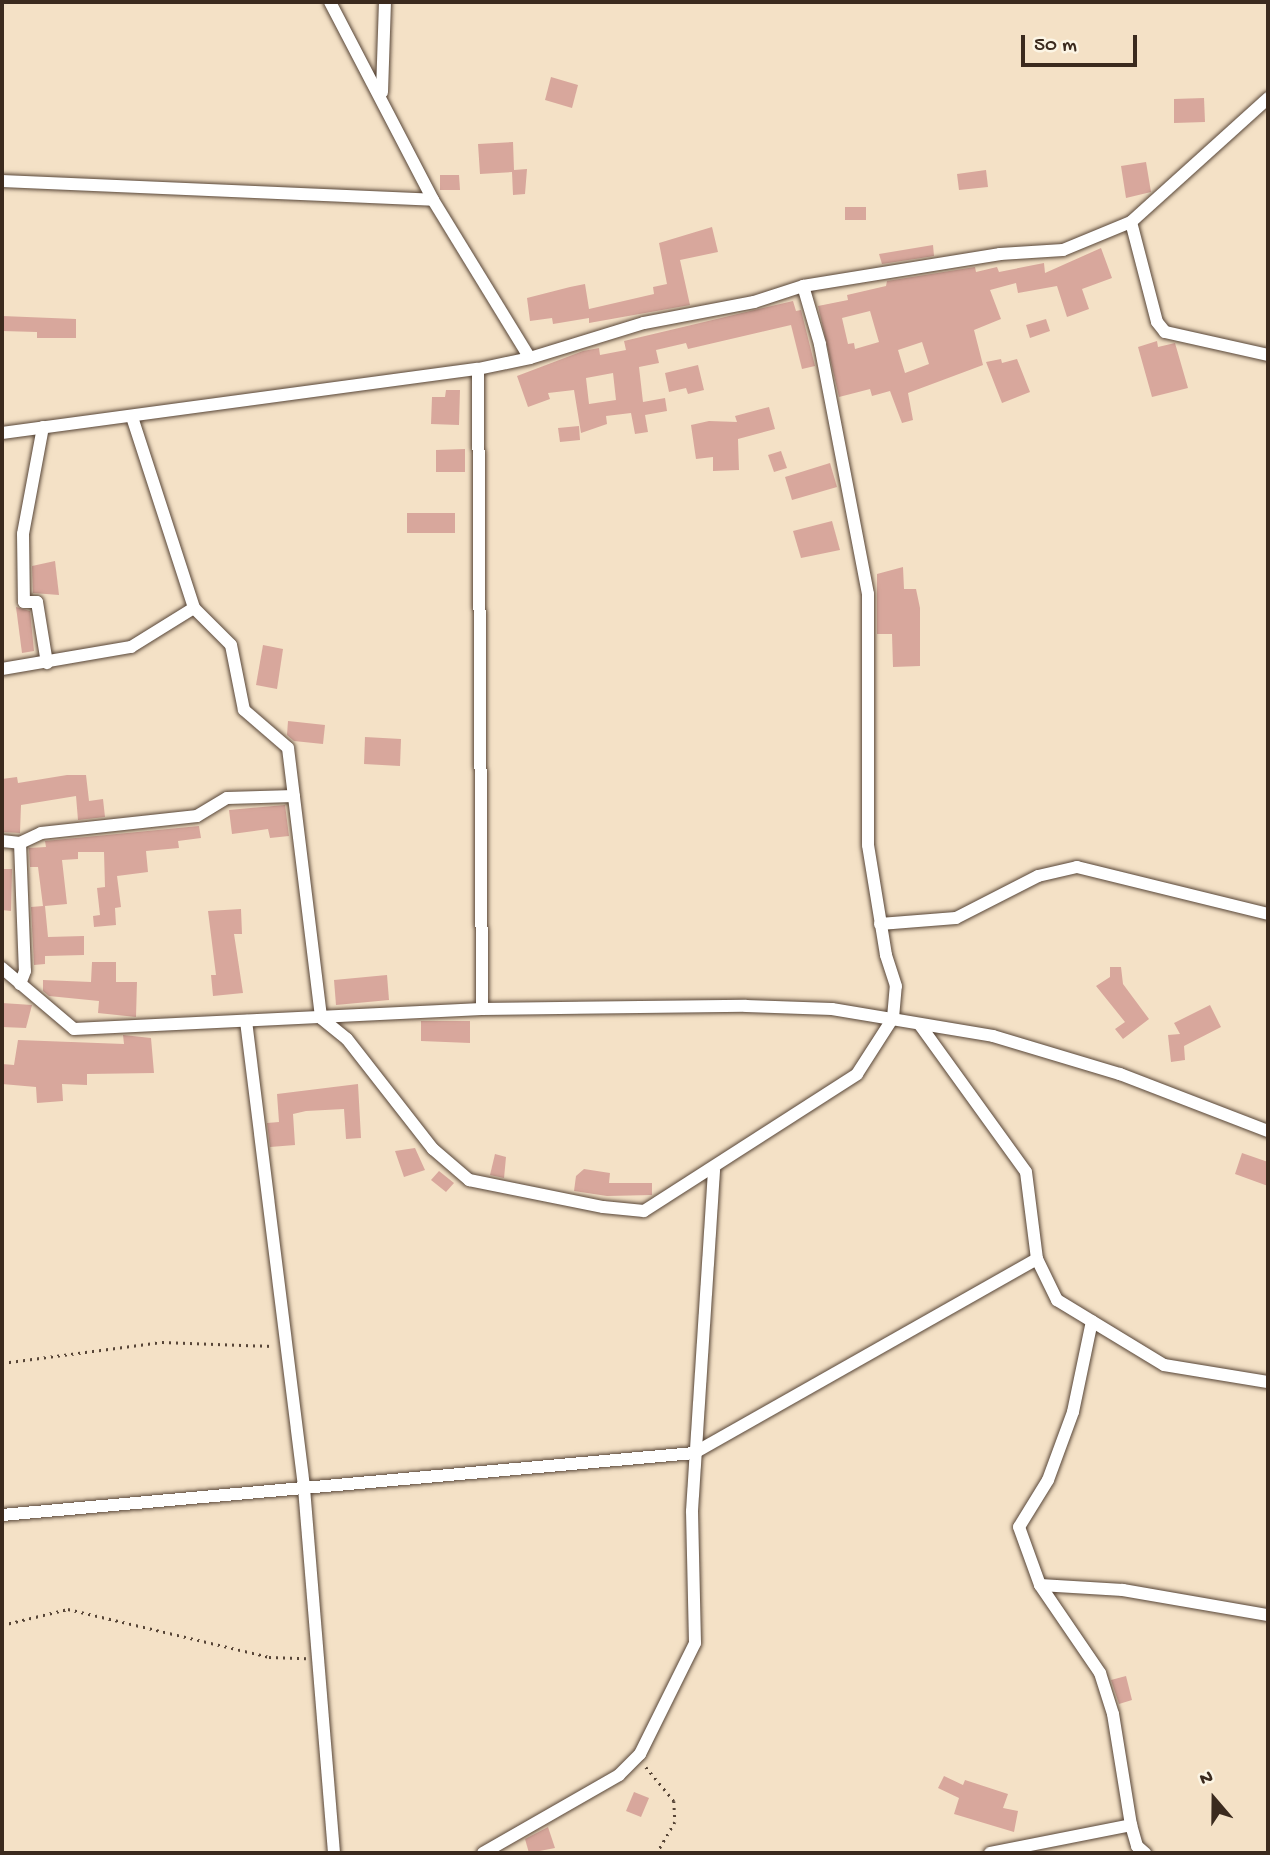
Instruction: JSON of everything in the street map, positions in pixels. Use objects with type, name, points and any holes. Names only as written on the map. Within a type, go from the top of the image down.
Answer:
[{"type":"street","points":[[330,2],[382,93],[433,200],[530,358]]},
{"type":"street","points":[[382,93],[385,2]]},
{"type":"street","points":[[2,433],[478,369],[530,358],[644,323],[754,302],[803,286],[1000,254],[1063,250],[1131,222],[1268,98]]},
{"type":"street","points":[[2,181],[433,200]]},
{"type":"street","points":[[1131,222],[1157,322],[1165,332],[1268,355]]},
{"type":"street","points":[[132,417],[194,608],[231,645],[244,710],[288,748],[321,1018],[347,1039],[433,1149],[469,1180],[603,1208],[644,1211],[679,1186],[714,1170],[794,1111],[857,1074],[893,1018],[896,986],[880,924],[869,845],[868,594],[820,344],[803,286]]},
{"type":"street","points":[[478,369],[482,1009]]},
{"type":"street","points":[[43,427],[23,534],[24,602],[37,602],[47,663]]},
{"type":"street","points":[[2,670],[131,647],[194,608]]},
{"type":"street","points":[[2,841],[20,843],[41,833],[197,816],[228,798],[295,796]]},
{"type":"street","points":[[20,843],[25,971],[20,985]]},
{"type":"street","points":[[880,924],[956,918],[1038,876],[1077,867],[1268,914]]},
{"type":"street","points":[[2,968],[74,1029],[482,1009],[746,1006],[893,1018],[920,1025],[993,1036],[1120,1074],[1268,1131]]},
{"type":"street","points":[[246,1021],[304,1488],[334,1853]]},
{"type":"street","points":[[920,1025],[1026,1172],[1037,1259],[1049,1291],[1164,1365],[1268,1382]]},
{"type":"street","points":[[483,1853],[619,1775],[640,1754],[695,1643],[694,1453],[714,1170]]},
{"type":"street","points":[[2,1515],[694,1453],[1037,1259]]},
{"type":"street","points":[[1092,1321],[1065,1435],[1048,1480],[1019,1527],[1040,1585],[1100,1673],[1113,1714],[1130,1825],[1137,1846],[1145,1853]]},
{"type":"street","points":[[1040,1585],[1124,1590],[1268,1615]]},
{"type":"street","points":[[990,1853],[1130,1825]]},
{"type":"path","points":[[2,1363],[162,1342],[255,1348],[286,1344]]},
{"type":"path","points":[[2,1625],[68,1609],[269,1657],[316,1658]]},
{"type":"path","points":[[640,1754],[653,1778],[674,1801],[675,1822],[657,1853]]},
{"type":"building","points":[[551,77],[578,85],[572,108],[545,100]]},
{"type":"building","points":[[1204,98],[1205,122],[1174,123],[1174,99]]},
{"type":"building","points":[[513,142],[514,170],[527,169],[525,194],[513,195],[512,172],[480,174],[478,144]]},
{"type":"building","points":[[1146,162],[1151,192],[1126,198],[1121,166]]},
{"type":"building","points":[[986,170],[988,187],[959,190],[957,174]]},
{"type":"building","points":[[440,175],[459,175],[460,190],[440,190]]},
{"type":"building","points":[[845,207],[866,207],[866,220],[845,220]]},
{"type":"building","points":[[712,227],[718,252],[680,260],[690,305],[589,323],[589,318],[553,324],[552,318],[530,321],[527,298],[570,287],[585,284],[589,309],[654,294],[653,287],[667,284],[659,243]]},
{"type":"building","points":[[933,245],[934,256],[882,264],[879,254]]},
{"type":"building","points":[[1101,248],[1112,278],[1082,289],[1089,309],[1067,317],[1057,286],[1018,293],[1016,283],[990,290],[1001,319],[974,330],[983,365],[908,393],[913,420],[902,423],[890,391],[872,396],[870,389],[839,397],[818,306],[848,300],[847,295],[886,286],[887,281],[975,267],[976,272],[997,267],[999,272],[1044,263],[1045,273]],"holes":[[[870,311],[879,342],[855,349],[854,343],[848,344],[842,318]],[[922,342],[929,364],[905,373],[898,350]]]},
{"type":"building","points":[[793,301],[796,311],[801,310],[815,366],[802,369],[791,325],[688,349],[686,343],[656,350],[659,363],[639,367],[643,402],[665,398],[667,411],[645,415],[648,432],[635,434],[631,413],[606,416],[607,424],[581,433],[574,390],[548,393],[550,399],[528,407],[517,376],[583,351],[599,348],[600,355],[626,350],[624,341]],"holes":[[[613,373],[616,400],[589,404],[586,378]]]},
{"type":"building","points":[[2,316],[76,319],[76,338],[37,338],[37,332],[2,331]]},
{"type":"building","points":[[1046,319],[1050,331],[1030,338],[1026,325]]},
{"type":"building","points":[[1157,341],[1158,347],[1175,343],[1188,388],[1152,397],[1138,347]]},
{"type":"building","points":[[1001,359],[1002,363],[1017,359],[1030,392],[1002,403],[986,362]]},
{"type":"building","points":[[698,365],[704,390],[688,394],[686,388],[669,392],[665,373]]},
{"type":"building","points":[[446,390],[460,390],[459,425],[431,424],[432,397],[445,397]]},
{"type":"building","points":[[769,407],[775,429],[738,439],[739,470],[713,471],[713,457],[696,459],[691,425],[709,421],[737,422],[735,416]]},
{"type":"building","points":[[579,426],[580,440],[560,442],[558,428]]},
{"type":"building","points":[[465,449],[465,472],[436,472],[436,450]]},
{"type":"building","points":[[781,451],[787,468],[774,472],[768,455]]},
{"type":"building","points":[[830,463],[837,487],[792,500],[785,477]]},
{"type":"building","points":[[407,513],[455,513],[455,533],[407,533]]},
{"type":"building","points":[[832,521],[840,550],[801,558],[793,531]]},
{"type":"building","points":[[55,561],[59,595],[33,593],[32,566]]},
{"type":"building","points":[[903,567],[904,589],[916,589],[920,608],[920,666],[893,667],[892,634],[877,634],[877,574]]},
{"type":"building","points":[[16,607],[30,611],[34,651],[22,653]]},
{"type":"building","points":[[263,645],[283,649],[277,689],[256,685]]},
{"type":"building","points":[[288,721],[325,725],[323,744],[294,741],[287,735]]},
{"type":"building","points":[[365,737],[401,739],[400,766],[364,764]]},
{"type":"building","points":[[67,775],[86,775],[89,801],[103,799],[105,817],[78,820],[76,796],[21,805],[20,833],[2,832],[2,779],[17,777],[18,783]]},
{"type":"building","points":[[285,805],[289,836],[270,838],[268,829],[232,834],[229,810]]},
{"type":"building","points":[[199,826],[201,838],[178,841],[179,848],[146,851],[148,872],[117,876],[121,907],[115,908],[116,925],[94,927],[93,916],[100,915],[97,888],[105,887],[104,852],[78,852],[78,859],[62,860],[67,904],[45,906],[48,937],[84,936],[84,955],[45,956],[45,964],[34,965],[31,907],[43,906],[38,867],[30,867],[29,848],[46,847],[45,841]]},
{"type":"building","points":[[2,869],[12,869],[11,911],[2,910]]},
{"type":"building","points":[[241,909],[242,934],[234,934],[243,993],[213,996],[211,975],[216,975],[208,911]]},
{"type":"building","points":[[92,962],[116,962],[116,982],[137,982],[136,1017],[98,1013],[99,1001],[49,996],[43,991],[43,980],[91,982]]},
{"type":"building","points":[[1110,967],[1121,967],[1123,984],[1149,1019],[1123,1039],[1115,1029],[1125,1022],[1096,986],[1110,977]]},
{"type":"building","points":[[387,975],[389,1000],[336,1005],[334,980]]},
{"type":"building","points":[[2,1003],[32,1005],[26,1028],[2,1027]]},
{"type":"building","points":[[1210,1005],[1221,1027],[1184,1046],[1185,1060],[1171,1062],[1168,1035],[1180,1034],[1174,1023]]},
{"type":"building","points":[[421,1021],[470,1021],[470,1043],[421,1041]]},
{"type":"building","points":[[123,1035],[151,1038],[154,1073],[87,1074],[87,1085],[62,1084],[63,1101],[37,1103],[36,1087],[2,1084],[2,1064],[14,1065],[18,1040],[124,1044]]},
{"type":"building","points":[[358,1084],[361,1138],[346,1139],[344,1109],[306,1111],[293,1114],[295,1145],[270,1147],[267,1123],[279,1122],[277,1094]]},
{"type":"building","points":[[415,1148],[425,1170],[404,1177],[395,1151]]},
{"type":"building","points":[[1242,1153],[1268,1162],[1268,1186],[1235,1174]]},
{"type":"building","points":[[495,1154],[506,1157],[504,1178],[490,1175]]},
{"type":"building","points":[[584,1169],[610,1173],[609,1183],[652,1183],[652,1195],[607,1196],[574,1191],[576,1176]]},
{"type":"building","points":[[439,1171],[454,1183],[446,1192],[431,1180]]},
{"type":"building","points":[[1126,1676],[1132,1700],[1119,1704],[1111,1680]]},
{"type":"building","points":[[944,1776],[963,1785],[965,1780],[1008,1794],[1003,1808],[1018,1811],[1014,1832],[954,1814],[959,1798],[938,1788]]},
{"type":"building","points":[[634,1792],[649,1798],[641,1817],[626,1811]]},
{"type":"building","points":[[548,1827],[555,1848],[529,1853],[525,1839]]}]
